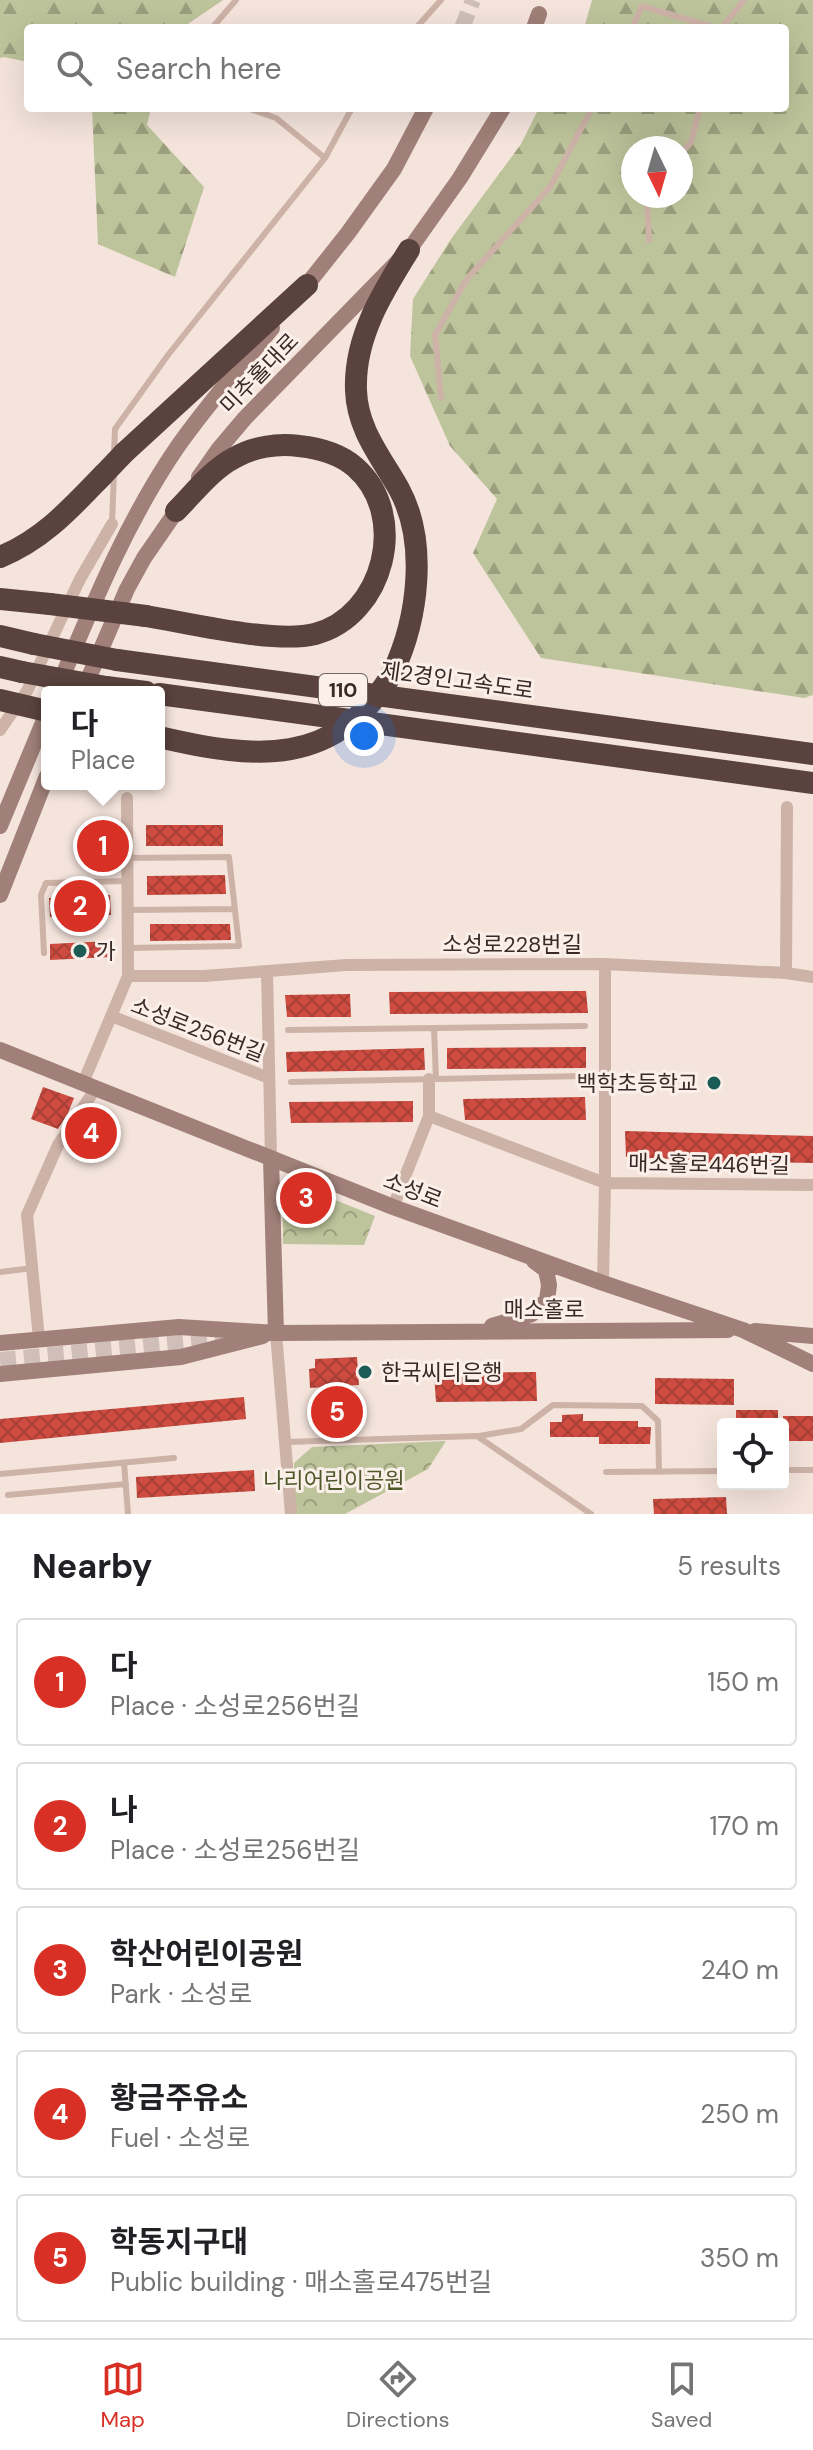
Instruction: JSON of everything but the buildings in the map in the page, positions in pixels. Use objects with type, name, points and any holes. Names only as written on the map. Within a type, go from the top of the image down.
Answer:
[{"type":"highway","points":[[165,738],[240,752],[269,752],[299,747],[322,740],[351,723],[369,707],[393,672],[406,638],[412,610],[415,543],[404,499],[363,426],[356,398],[356,373],[361,345],[372,316],[409,250]]},
{"type":"highway","points":[[0,557],[49,529],[124,453],[307,285]]},
{"type":"highway","points":[[0,599],[146,616],[259,634],[300,636],[314,634],[340,623],[361,606],[381,566],[383,527],[381,510],[372,488],[349,462],[316,449],[277,445],[248,451],[221,466],[176,511]]},
{"type":"highway","name":"제2경인고속도로","points":[[0,636],[117,660],[813,754]]},
{"type":"highway","points":[[11,670],[100,686]]},
{"type":"highway","name":"110","points":[[165,695],[813,783]]},
{"type":"highway","points":[[0,700],[41,710]]},
{"type":"main road","name":"미추홀대로","points":[[58,686],[96,596],[137,514],[176,449],[348,233],[394,169],[424,112]]},
{"type":"main road","name":"미추홀대로","points":[[86,686],[127,589],[144,558],[218,450],[245,418],[409,250],[460,178],[501,112]]},
{"type":"main road","points":[[0,826],[41,727]]},
{"type":"main road","points":[[0,895],[41,790]]},
{"type":"main road","name":"소성로","points":[[0,1050],[393,1207],[743,1330],[813,1364]]},
{"type":"main road","points":[[271,1158],[276,1333]]},
{"type":"main road","points":[[465,1332],[532,1314],[547,1300],[549,1285],[546,1270],[526,1255]]},
{"type":"main road","points":[[0,1343],[179,1327],[276,1333]]},
{"type":"main road","name":"매소홀로","points":[[276,1333],[743,1330],[813,1336]]},
{"type":"main road","points":[[0,1374],[181,1357],[276,1333]]},
{"type":"street","points":[[0,730],[27,691],[80,579],[112,524]]},
{"type":"street","name":"소성로256번길","points":[[39,1339],[27,1215],[89,1086],[111,1016],[128,976],[127,798]]},
{"type":"street","points":[[786,973],[787,807]]},
{"type":"street","points":[[605,964],[813,977]]},
{"type":"street","name":"소성로228번길","points":[[296,969],[346,965],[605,964],[603,1283]]},
{"type":"street","name":"소성로256번길","points":[[128,976],[204,976],[296,969]]},
{"type":"street","points":[[267,971],[271,1158]]},
{"type":"street","name":"소성로256번길","points":[[111,1016],[269,1078]]},
{"type":"street","points":[[393,1207],[429,1116],[432,1079]]},
{"type":"street","points":[[429,1116],[605,1183]]},
{"type":"street","name":"매소홀로446번길","points":[[605,1183],[813,1185]]},
{"type":"street","points":[[276,1333],[291,1514]]},
{"type":"lane","points":[[215,24],[236,0]]},
{"type":"lane","points":[[420,24],[441,0]]},
{"type":"lane","points":[[725,24],[744,0]]},
{"type":"lane","points":[[633,24],[639,3],[704,24]]},
{"type":"lane","points":[[259,112],[276,118],[325,158]]},
{"type":"lane","points":[[112,524],[115,429],[168,355],[325,158],[350,112]]},
{"type":"lane","points":[[441,398],[435,335],[466,280],[550,187],[590,112]]},
{"type":"lane","points":[[693,136],[699,112]]},
{"type":"lane","points":[[648,208],[649,240]]},
{"type":"lane","points":[[128,858],[229,857],[239,946],[128,948]]},
{"type":"lane","points":[[44,953],[41,895],[46,883],[128,881]]},
{"type":"lane","points":[[128,910],[235,909]]},
{"type":"lane","points":[[288,1030],[585,1026]]},
{"type":"lane","points":[[432,1079],[434,1028]]},
{"type":"lane","points":[[291,1082],[585,1076]]},
{"type":"lane","points":[[0,1272],[33,1268]]},
{"type":"lane","points":[[286,1442],[477,1437],[521,1429],[553,1405],[642,1406],[658,1421],[659,1472]]},
{"type":"lane","points":[[477,1437],[591,1514]]},
{"type":"lane","points":[[0,1474],[174,1458]]},
{"type":"lane","points":[[124,1463],[128,1514]]},
{"type":"lane","points":[[789,1470],[813,1470]]},
{"type":"lane","points":[[606,1472],[717,1471]]},
{"type":"lane","points":[[8,1495],[126,1484]]},
{"type":"green space","points":[[0,0],[223,0],[188,24],[24,24],[24,61],[0,58]]},
{"type":"green space","points":[[592,0],[813,0],[813,695],[804,698],[541,658],[473,553],[497,499],[450,446],[410,356],[413,299],[451,239],[521,144],[537,112],[789,112],[789,24],[585,24]]},
{"type":"green space","points":[[92,112],[150,112],[147,125],[204,187],[175,277],[98,244]]},
{"type":"green space","points":[[283,1179],[375,1216],[364,1245],[283,1244]]},
{"type":"green space","name":"나리어린이공원","points":[[446,1441],[428,1469],[345,1514],[295,1514],[294,1463],[312,1447]]},
{"type":"tunnel","points":[[464,24],[473,0]]},
{"type":"tunnel","points":[[0,1360],[245,1336]]},
{"type":"place","name":"다","points":[[103,846]]},
{"type":"place","name":"나","points":[[80,906]]},
{"type":"place","name":"가","points":[[80,951]]},
{"type":"place","name":"백학초등학교","points":[[714,1083]]},
{"type":"place","name":"황금주유소","points":[[91,1133]]},
{"type":"place","name":"학산어린이공원","points":[[306,1198]]},
{"type":"place","name":"한국씨티은행","points":[[365,1372]]},
{"type":"place","name":"학동지구대","points":[[337,1412]]}]
